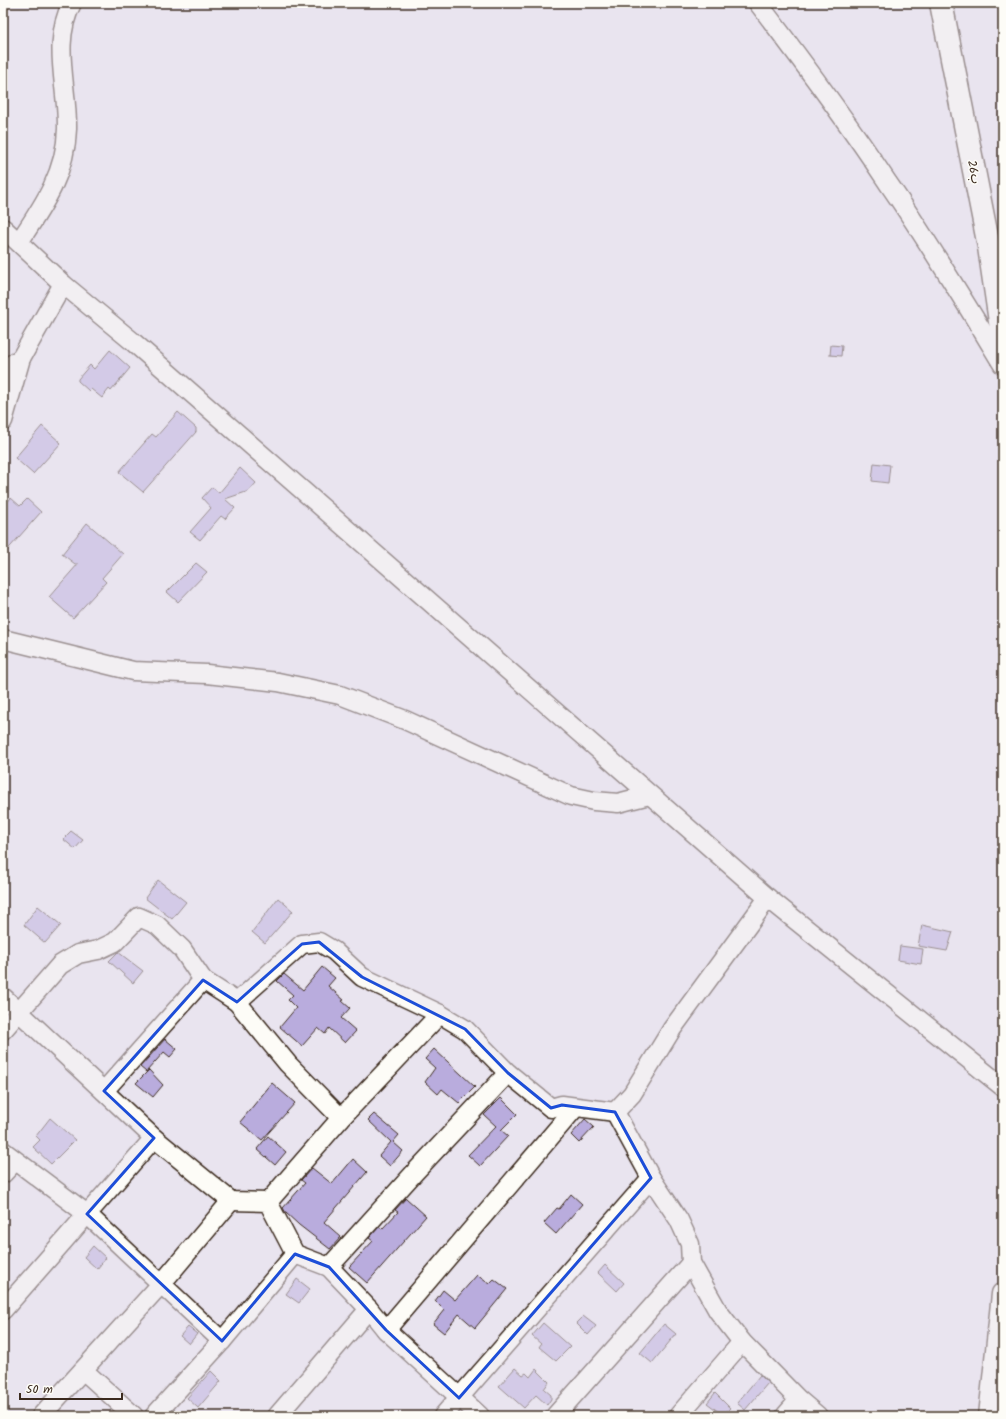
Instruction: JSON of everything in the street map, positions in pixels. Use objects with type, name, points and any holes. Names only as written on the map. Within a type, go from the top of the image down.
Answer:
[{"type":"highway","name":"26ب","points":[[941,3],[989,247],[1003,342]]},
{"type":"highway","points":[[990,1416],[1000,1364],[1003,1294]]},
{"type":"street","points":[[20,242],[46,202],[54,184],[65,148],[66,110],[61,40],[66,16],[72,3]]},
{"type":"street","points":[[758,3],[825,92],[889,183],[950,277],[1003,365]]},
{"type":"street","points":[[3,228],[20,242],[63,284],[132,341],[648,795],[768,898],[1003,1087]]},
{"type":"street","points":[[3,421],[21,358],[63,284]]},
{"type":"street","points":[[3,370],[21,358]]},
{"type":"street","points":[[3,639],[133,671],[207,674],[270,682],[340,695],[405,720],[571,796],[594,801],[618,803],[648,795]]},
{"type":"street","points":[[615,1112],[632,1094],[672,1030],[768,898]]},
{"type":"street","points":[[3,1030],[60,965],[78,954],[98,950],[115,942],[139,917],[157,925],[182,950],[203,980],[237,1002],[288,1064],[341,1118]]},
{"type":"street","points":[[237,1002],[302,944],[319,942],[334,951],[362,976],[440,1014],[465,1029],[508,1072],[551,1108],[562,1105],[575,1108],[615,1112]]},
{"type":"street","points":[[104,1091],[203,980]]},
{"type":"street","points":[[3,997],[154,1138],[231,1201],[268,1202]]},
{"type":"street","points":[[268,1202],[341,1118],[440,1014]]},
{"type":"street","points":[[329,1267],[508,1072]]},
{"type":"street","points":[[386,1330],[575,1108]]},
{"type":"street","points":[[615,1112],[651,1178],[679,1220],[690,1244],[691,1263],[718,1311],[742,1342],[799,1400],[818,1416]]},
{"type":"street","points":[[3,1310],[154,1138]]},
{"type":"street","points":[[7,1162],[87,1214],[222,1341]]},
{"type":"street","points":[[443,1416],[651,1178]]},
{"type":"street","points":[[41,1416],[162,1283],[231,1201]]},
{"type":"street","points":[[268,1202],[295,1254],[329,1267],[369,1309],[386,1330],[480,1416]]},
{"type":"street","points":[[154,1416],[222,1341],[295,1254]]},
{"type":"street","points":[[555,1416],[691,1263]]},
{"type":"street","points":[[277,1416],[369,1309]]},
{"type":"street","points":[[678,1416],[742,1342]]},
{"type":"street","points":[[83,1370],[134,1416]]},
{"type":"street","points":[[785,1416],[799,1400]]},
{"type":"highlighted area","points":[[319,942],[362,977],[465,1029],[508,1073],[551,1108],[562,1105],[615,1112],[651,1178],[459,1398],[386,1330],[329,1267],[295,1254],[222,1341],[87,1214],[154,1138],[104,1091],[203,980],[237,1002],[302,944]]},
{"type":"building","points":[[831,345],[842,346],[841,356],[830,355]]},
{"type":"building","points":[[110,350],[130,368],[111,391],[109,389],[102,398],[91,389],[89,391],[78,381],[78,379],[90,365],[94,369]]},
{"type":"building","points":[[178,412],[196,428],[196,432],[143,492],[119,472],[152,434],[156,437]]},
{"type":"building","points":[[42,426],[61,443],[33,474],[15,458]]},
{"type":"building","points":[[874,463],[890,465],[888,483],[872,481]]},
{"type":"building","points":[[240,468],[256,483],[249,491],[225,499],[235,508],[225,519],[221,516],[200,540],[190,532],[211,508],[202,498],[212,487],[219,493]]},
{"type":"building","points":[[11,498],[20,506],[27,499],[41,512],[3,555],[3,507]]},
{"type":"building","points":[[87,523],[123,554],[102,578],[106,582],[73,618],[49,597],[78,564],[75,564],[62,554]]},
{"type":"building","points":[[196,563],[207,572],[178,602],[167,592]]},
{"type":"building","points":[[71,831],[83,840],[75,849],[63,839]]},
{"type":"building","points":[[158,880],[186,902],[172,919],[145,898]]},
{"type":"building","points":[[278,898],[293,911],[265,943],[252,932]]},
{"type":"building","points":[[38,906],[61,925],[45,943],[24,925]]},
{"type":"building","points":[[922,925],[953,932],[947,951],[918,946]]},
{"type":"building","points":[[900,946],[923,949],[921,964],[898,960]]},
{"type":"building","points":[[118,952],[143,971],[133,983],[109,961]]},
{"type":"building","points":[[322,967],[335,978],[328,986],[344,1000],[342,1001],[350,1008],[341,1018],[356,1031],[345,1043],[329,1028],[325,1034],[318,1028],[302,1046],[280,1027],[296,1008],[288,1000],[293,995],[277,981],[284,974],[303,990]]},
{"type":"building","points":[[165,1039],[177,1049],[170,1057],[164,1052],[146,1072],[140,1067]]},
{"type":"building","points":[[434,1049],[475,1087],[459,1103],[442,1089],[438,1094],[425,1082],[435,1068],[425,1059]]},
{"type":"building","points":[[149,1070],[163,1085],[153,1097],[136,1083]]},
{"type":"building","points":[[272,1083],[295,1103],[262,1140],[240,1122]]},
{"type":"building","points":[[501,1098],[517,1114],[501,1130],[508,1136],[480,1166],[468,1155],[496,1126],[484,1115]]},
{"type":"building","points":[[374,1114],[399,1135],[393,1142],[403,1151],[390,1166],[379,1156],[391,1142],[368,1120]]},
{"type":"building","points":[[50,1118],[75,1140],[51,1164],[33,1147],[40,1140],[36,1136]]},
{"type":"building","points":[[585,1119],[594,1127],[579,1143],[571,1135]]},
{"type":"building","points":[[268,1136],[286,1152],[275,1165],[257,1149]]},
{"type":"building","points":[[353,1159],[367,1172],[324,1222],[341,1237],[330,1249],[299,1225],[286,1213],[283,1208],[305,1183],[301,1180],[312,1168],[332,1184]]},
{"type":"building","points":[[571,1194],[582,1204],[556,1234],[544,1223],[557,1208],[559,1209]]},
{"type":"building","points":[[406,1198],[426,1216],[367,1283],[349,1267],[373,1241],[369,1238],[379,1227],[382,1229],[398,1212],[395,1210]]},
{"type":"building","points":[[93,1246],[106,1258],[97,1269],[84,1257]]},
{"type":"building","points":[[605,1265],[624,1283],[617,1291],[598,1273]]},
{"type":"building","points":[[477,1275],[489,1284],[494,1279],[507,1289],[475,1328],[459,1314],[444,1333],[433,1324],[444,1310],[435,1301],[443,1290],[455,1300]]},
{"type":"building","points":[[297,1279],[310,1289],[299,1303],[286,1294]]},
{"type":"building","points":[[583,1316],[596,1326],[588,1335],[576,1323]]},
{"type":"building","points":[[543,1323],[570,1347],[556,1361],[539,1347],[541,1344],[532,1336]]},
{"type":"building","points":[[664,1324],[676,1334],[652,1363],[640,1353]]},
{"type":"building","points":[[188,1327],[197,1334],[189,1344],[180,1336]]},
{"type":"building","points":[[515,1368],[523,1375],[526,1373],[530,1377],[536,1369],[549,1382],[544,1389],[551,1395],[551,1399],[547,1405],[536,1395],[524,1408],[499,1386]]},
{"type":"building","points":[[211,1371],[221,1381],[198,1408],[187,1398]]},
{"type":"building","points":[[760,1375],[768,1383],[745,1410],[737,1403]]},
{"type":"building","points":[[715,1393],[730,1408],[723,1415],[707,1403]]}]
